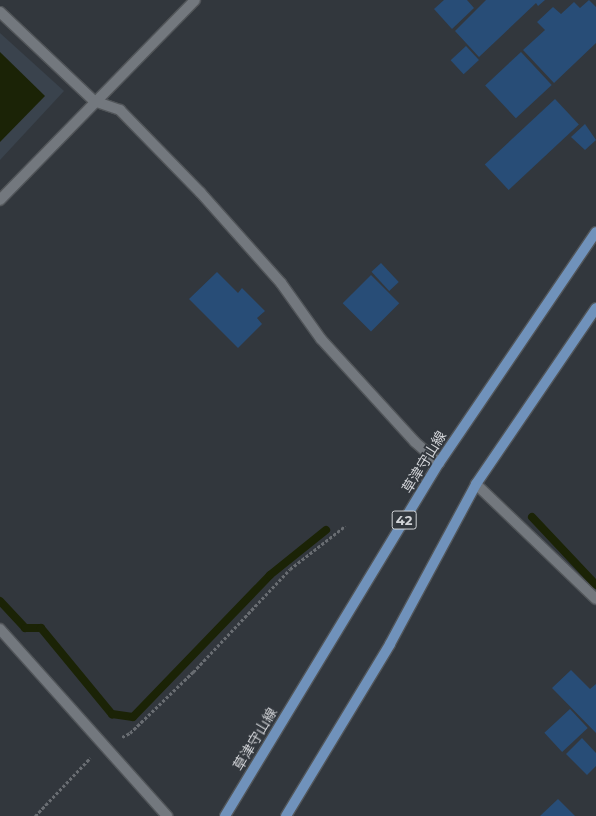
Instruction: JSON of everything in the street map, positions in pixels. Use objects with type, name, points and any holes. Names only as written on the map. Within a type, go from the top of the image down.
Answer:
[{"type":"main road","name":"草津守山線","points":[[224,816],[439,463],[596,232]]},
{"type":"main road","points":[[286,816],[390,644],[476,484],[596,308]]},
{"type":"street","points":[[0,200],[94,101],[195,0]]},
{"type":"street","points":[[0,12],[94,101],[120,110],[200,192],[281,283],[321,339],[415,442],[439,463]]},
{"type":"street","points":[[476,484],[596,599]]},
{"type":"street","points":[[0,629],[102,746],[167,816]]},
{"type":"path","points":[[36,816],[102,746],[130,733],[193,672],[290,569],[346,526]]},
{"type":"shaded area","points":[[0,33],[64,91],[0,160]]},
{"type":"shaded area","points":[[0,52],[45,96],[0,142]]},
{"type":"building","points":[[444,0],[467,0],[474,8],[452,29],[434,9]]},
{"type":"building","points":[[486,0],[545,0],[538,6],[536,3],[479,57],[455,31]]},
{"type":"building","points":[[589,0],[596,7],[596,43],[554,83],[523,50],[545,30],[537,22],[553,7],[561,14],[574,2],[580,8]]},
{"type":"building","points":[[466,46],[479,60],[464,74],[451,60]]},
{"type":"building","points":[[521,52],[552,85],[516,118],[485,85]]},
{"type":"building","points":[[555,99],[579,125],[509,190],[485,164]]},
{"type":"building","points":[[585,124],[596,140],[585,150],[571,137]]},
{"type":"building","points":[[381,263],[399,282],[389,291],[371,272]]},
{"type":"building","points":[[217,272],[238,293],[242,288],[265,311],[257,318],[262,324],[238,348],[189,299]]},
{"type":"building","points":[[371,275],[399,303],[371,332],[343,303]]},
{"type":"building","points":[[571,670],[590,689],[596,684],[596,733],[552,688]]},
{"type":"building","points":[[570,709],[588,728],[562,752],[544,733]]},
{"type":"building","points":[[582,738],[596,753],[596,766],[587,775],[566,754]]},
{"type":"building","points":[[558,799],[575,816],[540,816]]},
{"type":"waterway","points":[[532,517],[596,585]]},
{"type":"waterway","points":[[0,601],[25,628],[41,628],[112,714],[133,717],[270,575],[326,530]]}]
